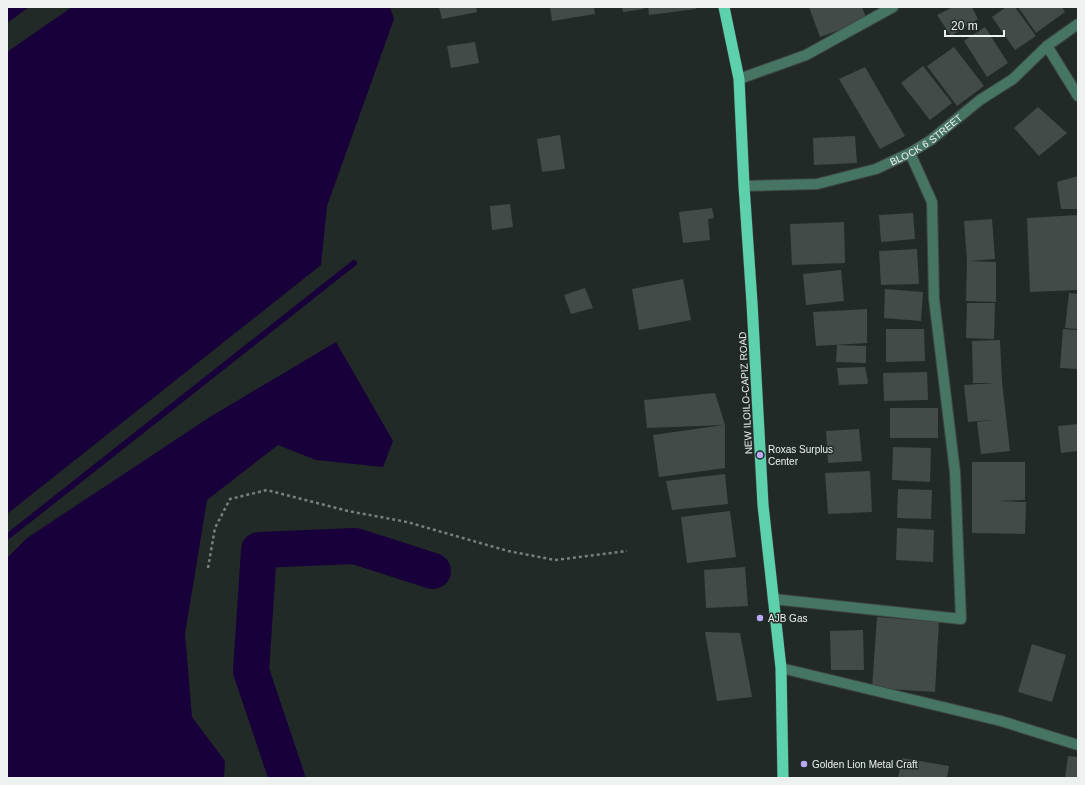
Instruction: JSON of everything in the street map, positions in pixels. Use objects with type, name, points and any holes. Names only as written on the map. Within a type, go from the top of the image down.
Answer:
[{"type":"highway","name":"NEW ILOILO-CAPIZ ROAD","points":[[724,7],[739,79],[763,505],[781,668],[784,778]]},
{"type":"street","points":[[739,79],[806,55],[893,7]]},
{"type":"street","name":"BLOCK 6 STREET","points":[[744,186],[817,184],[876,169],[910,153],[931,140],[980,100],[1012,78],[1047,46],[1078,24]]},
{"type":"street","points":[[1047,46],[1078,96]]},
{"type":"street","points":[[773,599],[961,619],[955,472],[934,299],[932,202],[910,153]]},
{"type":"street","points":[[781,668],[1001,722],[1078,745]]},
{"type":"path","points":[[208,568],[215,528],[230,499],[266,490],[348,511],[407,522],[508,551],[555,560],[627,551]]},
{"type":"shaded area","points":[[7,7],[29,7],[7,23]]},
{"type":"shaded area","points":[[72,7],[390,7],[394,19],[327,206],[321,265],[7,514],[7,52]]},
{"type":"shaded area","points":[[336,342],[393,441],[383,467],[316,460],[278,445],[207,500],[185,634],[192,717],[225,761],[224,778],[7,778],[7,558],[27,538],[210,417]]},
{"type":"building","points":[[439,7],[476,7],[477,12],[442,19]]},
{"type":"building","points":[[550,7],[594,7],[595,14],[552,21]]},
{"type":"building","points":[[622,7],[643,7],[644,9],[623,12]]},
{"type":"building","points":[[648,7],[695,7],[696,9],[649,15]]},
{"type":"building","points":[[809,7],[862,7],[867,20],[820,37]]},
{"type":"building","points":[[953,7],[972,7],[978,19],[951,36],[937,15]]},
{"type":"building","points":[[1006,7],[1015,7],[1036,36],[1015,50],[992,17]]},
{"type":"building","points":[[1018,7],[1062,7],[1065,12],[1036,33]]},
{"type":"building","points":[[985,27],[1008,63],[987,77],[964,41]]},
{"type":"building","points":[[475,42],[479,63],[451,68],[447,46]]},
{"type":"building","points":[[954,47],[984,86],[957,106],[927,66]]},
{"type":"building","points":[[923,66],[952,103],[930,120],[901,83]]},
{"type":"building","points":[[865,67],[905,136],[880,149],[839,79]]},
{"type":"building","points":[[1038,107],[1067,133],[1039,156],[1014,128]]},
{"type":"building","points":[[560,135],[565,169],[542,172],[537,139]]},
{"type":"building","points":[[855,136],[857,163],[814,165],[813,138]]},
{"type":"building","points":[[1078,176],[1078,209],[1061,209],[1057,182]]},
{"type":"building","points":[[510,204],[513,227],[492,230],[490,206]]},
{"type":"building","points":[[712,208],[714,218],[708,219],[710,240],[683,243],[679,212]]},
{"type":"building","points":[[913,213],[915,239],[881,242],[879,215]]},
{"type":"building","points":[[1078,215],[1078,290],[1030,292],[1027,218]]},
{"type":"building","points":[[992,219],[995,259],[969,261],[996,262],[996,302],[966,301],[967,261],[964,221]]},
{"type":"building","points":[[844,222],[845,263],[792,265],[790,224]]},
{"type":"building","points":[[917,249],[919,284],[881,285],[879,251]]},
{"type":"building","points":[[841,270],[844,301],[806,305],[803,274]]},
{"type":"building","points":[[683,279],[691,320],[639,330],[632,289]]},
{"type":"building","points":[[585,288],[593,308],[571,314],[564,295]]},
{"type":"building","points":[[885,289],[923,292],[921,321],[884,318]]},
{"type":"building","points":[[1069,293],[1078,294],[1078,329],[1065,328]]},
{"type":"building","points":[[967,303],[995,303],[994,339],[966,338]]},
{"type":"building","points":[[867,309],[867,343],[816,346],[813,312]]},
{"type":"building","points":[[886,329],[924,329],[925,361],[886,362]]},
{"type":"building","points":[[1063,329],[1078,330],[1078,369],[1060,368]]},
{"type":"building","points":[[1000,340],[1002,382],[1010,451],[981,454],[977,422],[992,420],[968,422],[964,385],[996,383],[973,383],[972,341]]},
{"type":"building","points":[[837,345],[866,346],[866,363],[836,362]]},
{"type":"building","points":[[865,367],[868,382],[867,384],[839,385],[837,368]]},
{"type":"building","points":[[927,372],[928,400],[884,401],[883,373]]},
{"type":"building","points":[[715,393],[725,425],[725,468],[659,477],[653,435],[724,425],[647,428],[644,400]]},
{"type":"building","points":[[890,408],[938,408],[938,438],[890,438]]},
{"type":"building","points":[[1078,424],[1078,451],[1061,453],[1058,426]]},
{"type":"building","points":[[859,429],[862,461],[828,463],[826,431]]},
{"type":"building","points":[[893,447],[931,448],[930,482],[892,480]]},
{"type":"building","points":[[972,462],[1025,462],[1025,500],[996,501],[1026,502],[1025,534],[972,533]]},
{"type":"building","points":[[870,471],[872,512],[828,514],[825,473]]},
{"type":"building","points":[[725,474],[728,504],[672,510],[666,481]]},
{"type":"building","points":[[898,489],[932,490],[931,519],[897,518]]},
{"type":"building","points":[[730,511],[736,557],[687,563],[681,517]]},
{"type":"building","points":[[897,528],[934,530],[933,562],[896,560]]},
{"type":"building","points":[[745,567],[748,606],[706,608],[704,570]]},
{"type":"building","points":[[877,617],[939,622],[935,692],[872,688]]},
{"type":"building","points":[[863,630],[864,670],[831,670],[830,631]]},
{"type":"building","points":[[705,632],[740,633],[752,697],[717,701]]},
{"type":"building","points":[[1032,644],[1066,655],[1052,702],[1018,692]]},
{"type":"building","points":[[1068,756],[1078,757],[1078,778],[1065,778]]},
{"type":"building","points":[[902,758],[949,766],[947,778],[898,778]]},
{"type":"waterway","points":[[7,537],[354,263]]},
{"type":"waterway","points":[[287,778],[251,671],[259,550],[355,546],[433,571]]},
{"type":"place","name":"Roxas Surplus Center","points":[[760,455]]},
{"type":"place","name":"AJB Gas","points":[[760,618]]},
{"type":"place","name":"Golden Lion Metal Craft","points":[[804,764]]}]
